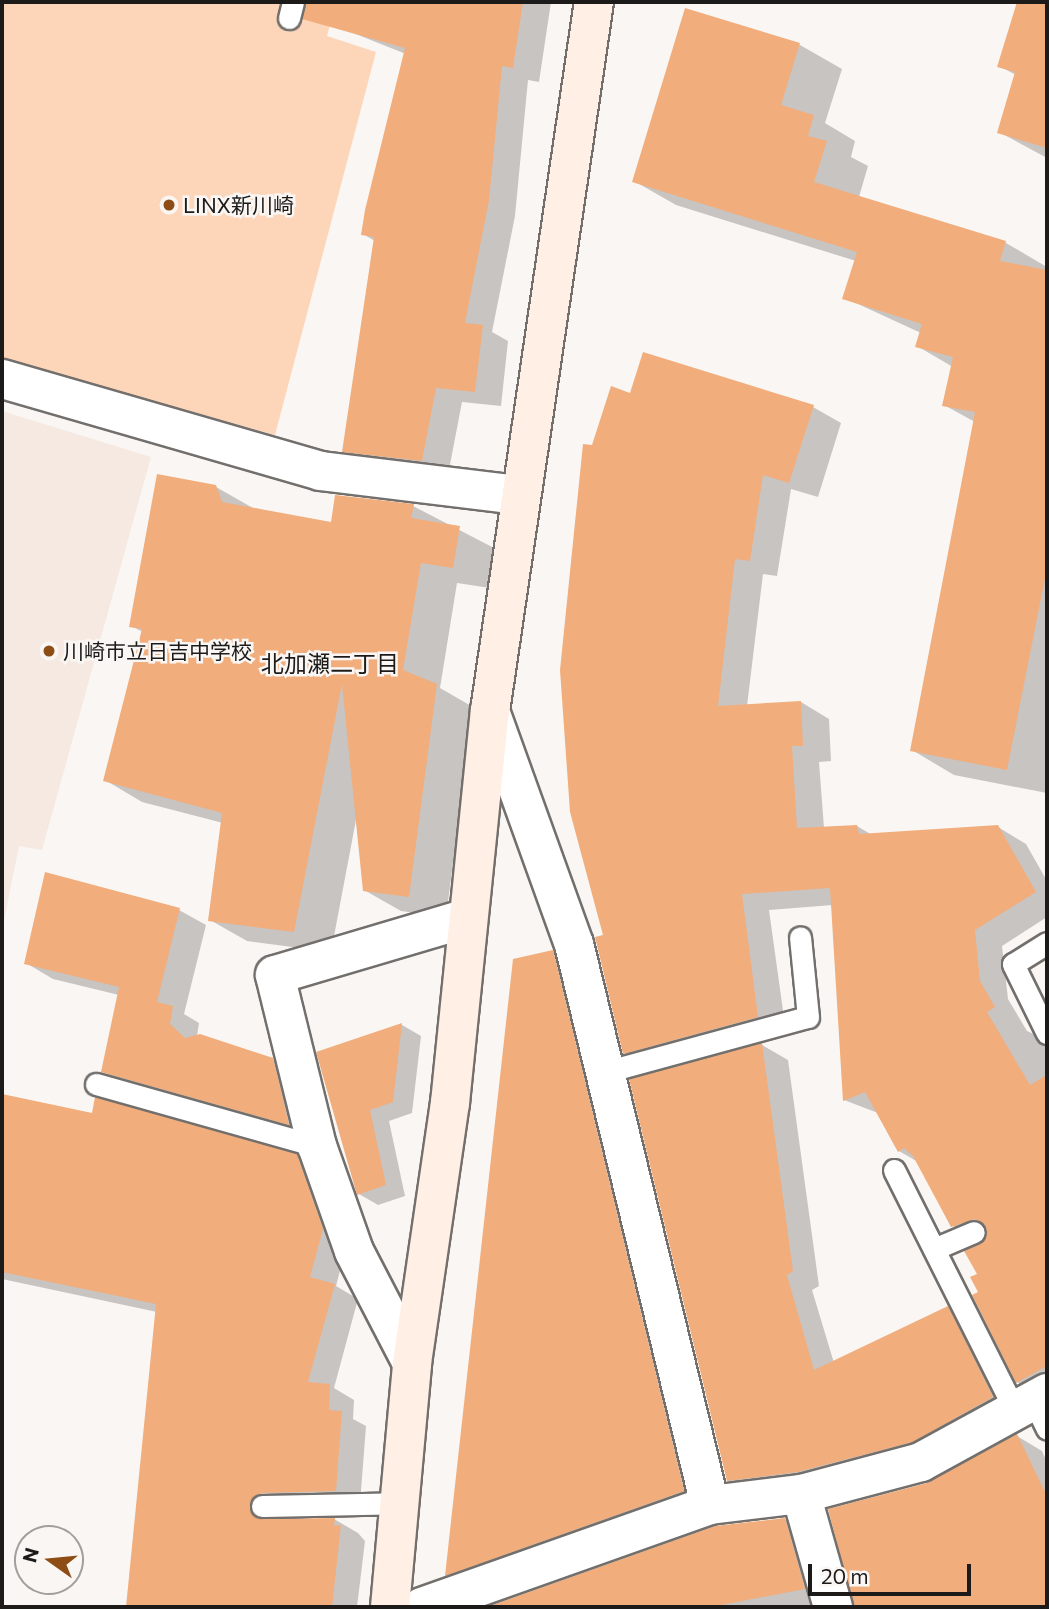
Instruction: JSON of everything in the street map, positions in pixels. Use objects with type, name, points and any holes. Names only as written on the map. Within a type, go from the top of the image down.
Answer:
[{"type":"street","points":[[390,1607],[412,1363],[450,1103],[490,711],[519,495],[593,2]]},
{"type":"street","points":[[2,379],[320,471],[519,495]]},
{"type":"street","points":[[490,711],[574,944],[710,1505]]},
{"type":"street","points":[[412,1363],[355,1251],[317,1146],[275,975],[467,918]]},
{"type":"street","points":[[422,1607],[710,1505],[801,1494],[921,1462],[1035,1407]]},
{"type":"street","points":[[801,1494],[833,1607]]},
{"type":"lane","points":[[605,1072],[808,1017],[800,937]]},
{"type":"lane","points":[[1047,943],[1013,964],[1047,1033]]},
{"type":"lane","points":[[96,1084],[317,1146]]},
{"type":"lane","points":[[894,1170],[934,1249],[1035,1407]]},
{"type":"lane","points":[[934,1249],[975,1232]]},
{"type":"lane","points":[[262,1506],[400,1503]]},
{"type":"shaded area","name":"LINX新川崎","points":[[2,2],[336,2],[327,36],[376,52],[275,435],[2,359]]},
{"type":"shaded area","name":"川崎市立日吉中学校","points":[[2,411],[151,457],[42,850],[19,846],[2,930]]},
{"type":"building","points":[[306,2],[523,2],[513,68],[502,66],[489,200],[465,323],[483,325],[475,392],[436,388],[422,461],[342,452],[374,237],[361,235],[405,48],[302,19]]},
{"type":"building","points":[[1017,2],[1047,2],[1047,148],[997,133],[1015,72],[997,67]]},
{"type":"building","points":[[685,8],[800,43],[781,105],[814,115],[808,136],[827,141],[814,182],[1006,241],[1000,261],[1047,270],[1047,568],[1007,770],[910,751],[975,412],[942,406],[953,357],[915,347],[922,324],[842,299],[857,252],[632,182]]},
{"type":"building","points":[[643,352],[814,405],[789,483],[763,475],[750,561],[735,559],[718,706],[801,701],[803,746],[792,746],[797,828],[857,825],[859,834],[998,825],[1036,892],[975,930],[980,981],[995,1007],[987,1012],[1030,1085],[1047,1075],[1047,1366],[1016,1383],[972,1295],[978,1292],[970,1277],[977,1274],[964,1251],[984,1240],[986,1226],[975,1219],[951,1227],[913,1156],[904,1148],[898,1152],[865,1092],[843,1101],[830,888],[742,894],[758,1017],[623,1054],[595,937],[603,935],[570,812],[560,670],[583,444],[592,445],[611,386],[630,393]]},
{"type":"building","points":[[157,474],[216,485],[222,502],[331,522],[335,495],[414,504],[411,518],[460,526],[453,568],[421,563],[403,670],[437,684],[409,897],[363,891],[342,684],[294,932],[208,921],[222,813],[103,781],[142,629],[129,627]]},
{"type":"building","points":[[45,872],[180,908],[157,1002],[173,1006],[170,1024],[185,1038],[200,1034],[273,1058],[289,1125],[101,1072],[119,987],[24,964]]},
{"type":"building","points":[[553,950],[684,1491],[445,1576],[513,959]]},
{"type":"building","points":[[402,1023],[393,1102],[370,1110],[386,1185],[357,1195],[316,1052]]},
{"type":"building","points":[[762,1043],[793,1271],[787,1275],[814,1370],[948,1306],[993,1397],[913,1442],[797,1472],[727,1481],[629,1079]]},
{"type":"building","points":[[2,1094],[92,1113],[95,1097],[297,1154],[323,1229],[310,1277],[335,1284],[308,1382],[330,1384],[329,1410],[342,1411],[336,1491],[261,1493],[249,1507],[262,1519],[335,1518],[334,1526],[341,1525],[332,1607],[126,1607],[156,1304],[2,1272]]},
{"type":"building","points":[[1017,1434],[1047,1496],[1047,1607],[854,1607],[828,1509],[927,1483]]},
{"type":"building","points":[[785,1518],[805,1589],[711,1607],[487,1607],[715,1526]]},
{"type":"place","name":"LINX新川崎","points":[[169,205]]},
{"type":"place","name":"川崎市立日吉中学校","points":[[49,651]]},
{"type":"district","name":"北加瀬二丁目","points":[[330,663]]}]
